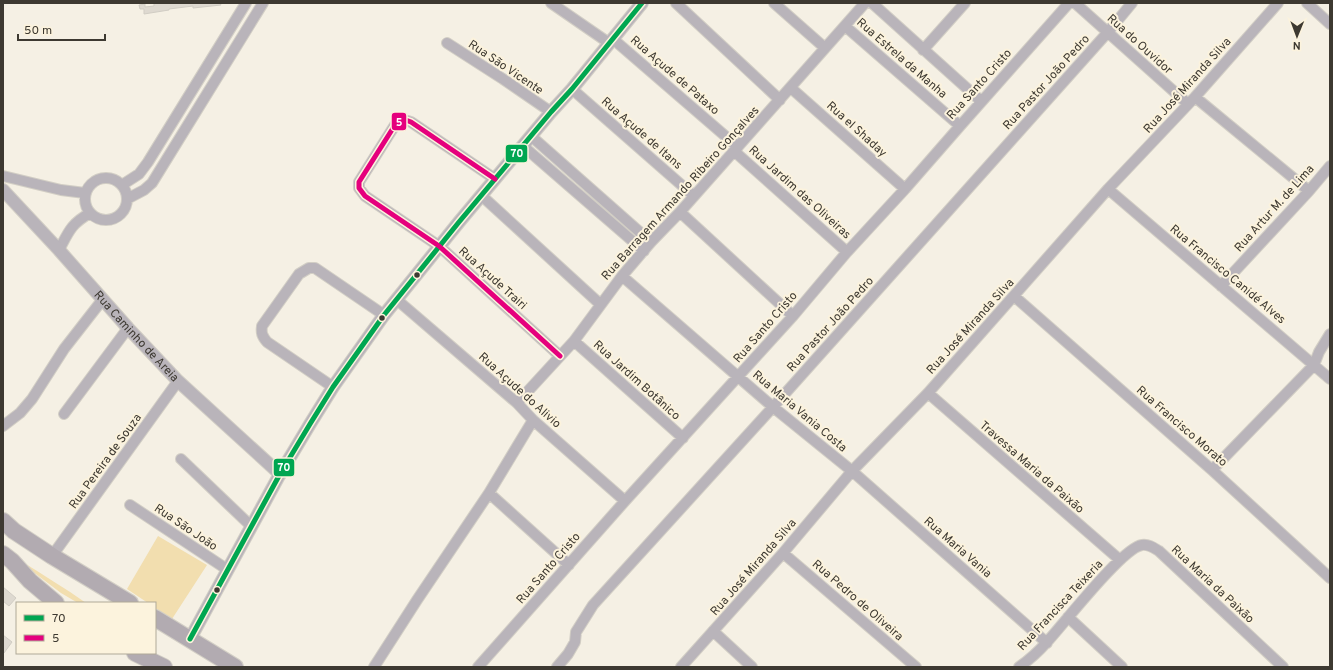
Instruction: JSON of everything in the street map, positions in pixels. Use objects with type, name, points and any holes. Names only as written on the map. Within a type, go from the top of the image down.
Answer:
[{"type":"main road","points":[[3,521],[14,531],[52,556],[128,602]]},
{"type":"main road","points":[[3,554],[12,561],[30,581],[55,602]]},
{"type":"main road","points":[[156,619],[235,667]]},
{"type":"main road","points":[[137,654],[164,667]]},
{"type":"street","points":[[122,185],[139,174],[148,162],[246,3]]},
{"type":"street","points":[[127,199],[144,190],[152,183],[263,3]]},
{"type":"street","name":"Rua Açude de Pataxo","points":[[551,3],[611,41],[736,149]]},
{"type":"street","points":[[190,639],[280,474],[333,387],[384,315],[439,246],[572,89],[642,3]]},
{"type":"street","points":[[676,3],[780,100]]},
{"type":"street","points":[[774,3],[824,48]]},
{"type":"street","name":"Rua Barragem Armando Ribeiro Gonçalves","points":[[517,403],[574,341],[600,304],[651,242],[680,212],[865,3]]},
{"type":"street","points":[[872,3],[982,101]]},
{"type":"street","points":[[923,50],[965,3]]},
{"type":"street","name":"Rua Santo Cristo","points":[[478,667],[624,501],[739,377],[1069,3]]},
{"type":"street","name":"Rua do Ouvidor","points":[[1075,3],[1191,101],[1309,192]]},
{"type":"street","name":"Rua Pastor João Pedro","points":[[557,667],[568,654],[575,642],[576,632],[593,605],[773,407],[1108,32],[1132,3]]},
{"type":"street","name":"Rua José Miranda Silva","points":[[681,667],[783,553],[852,471],[928,393],[1108,190],[1191,101],[1278,3]]},
{"type":"street","points":[[1307,3],[1330,24]]},
{"type":"street","name":"Rua Estrela da Manha","points":[[845,26],[960,126]]},
{"type":"street","name":"Rua São Vicente","points":[[447,43],[551,112]]},
{"type":"street","name":"Rua el Shaday","points":[[791,88],[905,189]]},
{"type":"street","name":"Rua Açude de Itans","points":[[572,89],[694,196]]},
{"type":"street","name":"Rua Açude Trairi","points":[[495,179],[406,120],[400,121],[395,125],[358,182],[359,188],[365,196],[439,246],[560,356]]},
{"type":"street","points":[[531,136],[651,242]]},
{"type":"street","points":[[523,146],[644,251]]},
{"type":"street","name":"Rua Jardim das Oliveiras","points":[[736,149],[848,252]]},
{"type":"street","name":"Rua Artur M. de Lima","points":[[1221,286],[1309,192],[1330,166]]},
{"type":"street","points":[[3,176],[61,190],[85,193]]},
{"type":"street","points":[[101,178],[116,180],[122,185],[125,189],[127,199],[126,205],[121,214],[110,220],[99,219],[90,213],[85,204],[85,193],[88,186],[101,178]]},
{"type":"street","name":"Rua Caminho de Areia","points":[[3,190],[178,381],[280,474]]},
{"type":"street","name":"Rua Francisco Canidé Alves","points":[[1108,190],[1330,379]]},
{"type":"street","points":[[482,196],[600,304]]},
{"type":"street","points":[[680,212],[793,316]]},
{"type":"street","points":[[59,250],[72,226],[78,220],[90,213]]},
{"type":"street","points":[[333,387],[267,342],[261,331],[262,326],[299,274],[309,268],[315,268],[384,315]]},
{"type":"street","name":"Rua Maria Vania Costa","points":[[622,276],[773,407],[852,471]]},
{"type":"street","name":"Rua Francisco Morato","points":[[1014,296],[1212,470],[1330,578]]},
{"type":"street","name":"Rua Açude do Alivio","points":[[396,299],[517,403],[533,420],[624,501]]},
{"type":"street","points":[[3,426],[20,413],[32,399],[64,349],[103,300]]},
{"type":"street","points":[[64,414],[128,328]]},
{"type":"street","points":[[1212,470],[1314,365],[1319,352],[1330,334]]},
{"type":"street","name":"Rua Jardim Botânico","points":[[574,341],[683,438]]},
{"type":"street","name":"Rua Pereira de Souza","points":[[52,556],[178,381]]},
{"type":"street","name":"Travessa Maria da Paixão","points":[[928,393],[1120,560]]},
{"type":"street","points":[[374,667],[489,493],[533,420]]},
{"type":"street","points":[[181,459],[251,526]]},
{"type":"street","name":"Rua Maria Vania","points":[[852,471],[1047,643]]},
{"type":"street","points":[[489,493],[568,565]]},
{"type":"street","name":"Rua São João","points":[[130,505],[228,570]]},
{"type":"street","name":"Rua Maria da Paixão","points":[[1120,560],[1139,546],[1151,546],[1283,667]]},
{"type":"street","name":"Rua Pedro de Oliveira","points":[[783,553],[916,667]]},
{"type":"street","name":"Rua Francisca Teixeria","points":[[1019,667],[1047,643],[1068,617],[1120,560]]},
{"type":"street","points":[[1068,617],[1122,667]]},
{"type":"street","points":[[712,632],[752,667]]},
{"type":"shaded area","points":[[158,536],[207,565],[172,619],[156,609],[156,602],[146,602],[127,589]]},
{"type":"shaded area","points":[[21,561],[84,602],[76,602],[61,593],[20,562]]},
{"type":"building","points":[[154,3],[220,3],[221,5],[193,8],[193,6],[144,14],[144,9],[140,9],[139,5],[145,4],[145,7],[154,6]]},
{"type":"building","points":[[3,587],[16,598],[9,606],[3,601]]},
{"type":"building","points":[[3,635],[12,642],[4,653],[3,653]]},
{"type":"transit line","name":"70","points":[[190,639],[280,474],[333,387],[384,315],[459,222],[572,89],[642,3]]},
{"type":"transit line","name":"5","points":[[495,179],[411,122],[404,120],[395,125],[359,182],[359,188],[365,196],[439,246],[560,356]]}]
